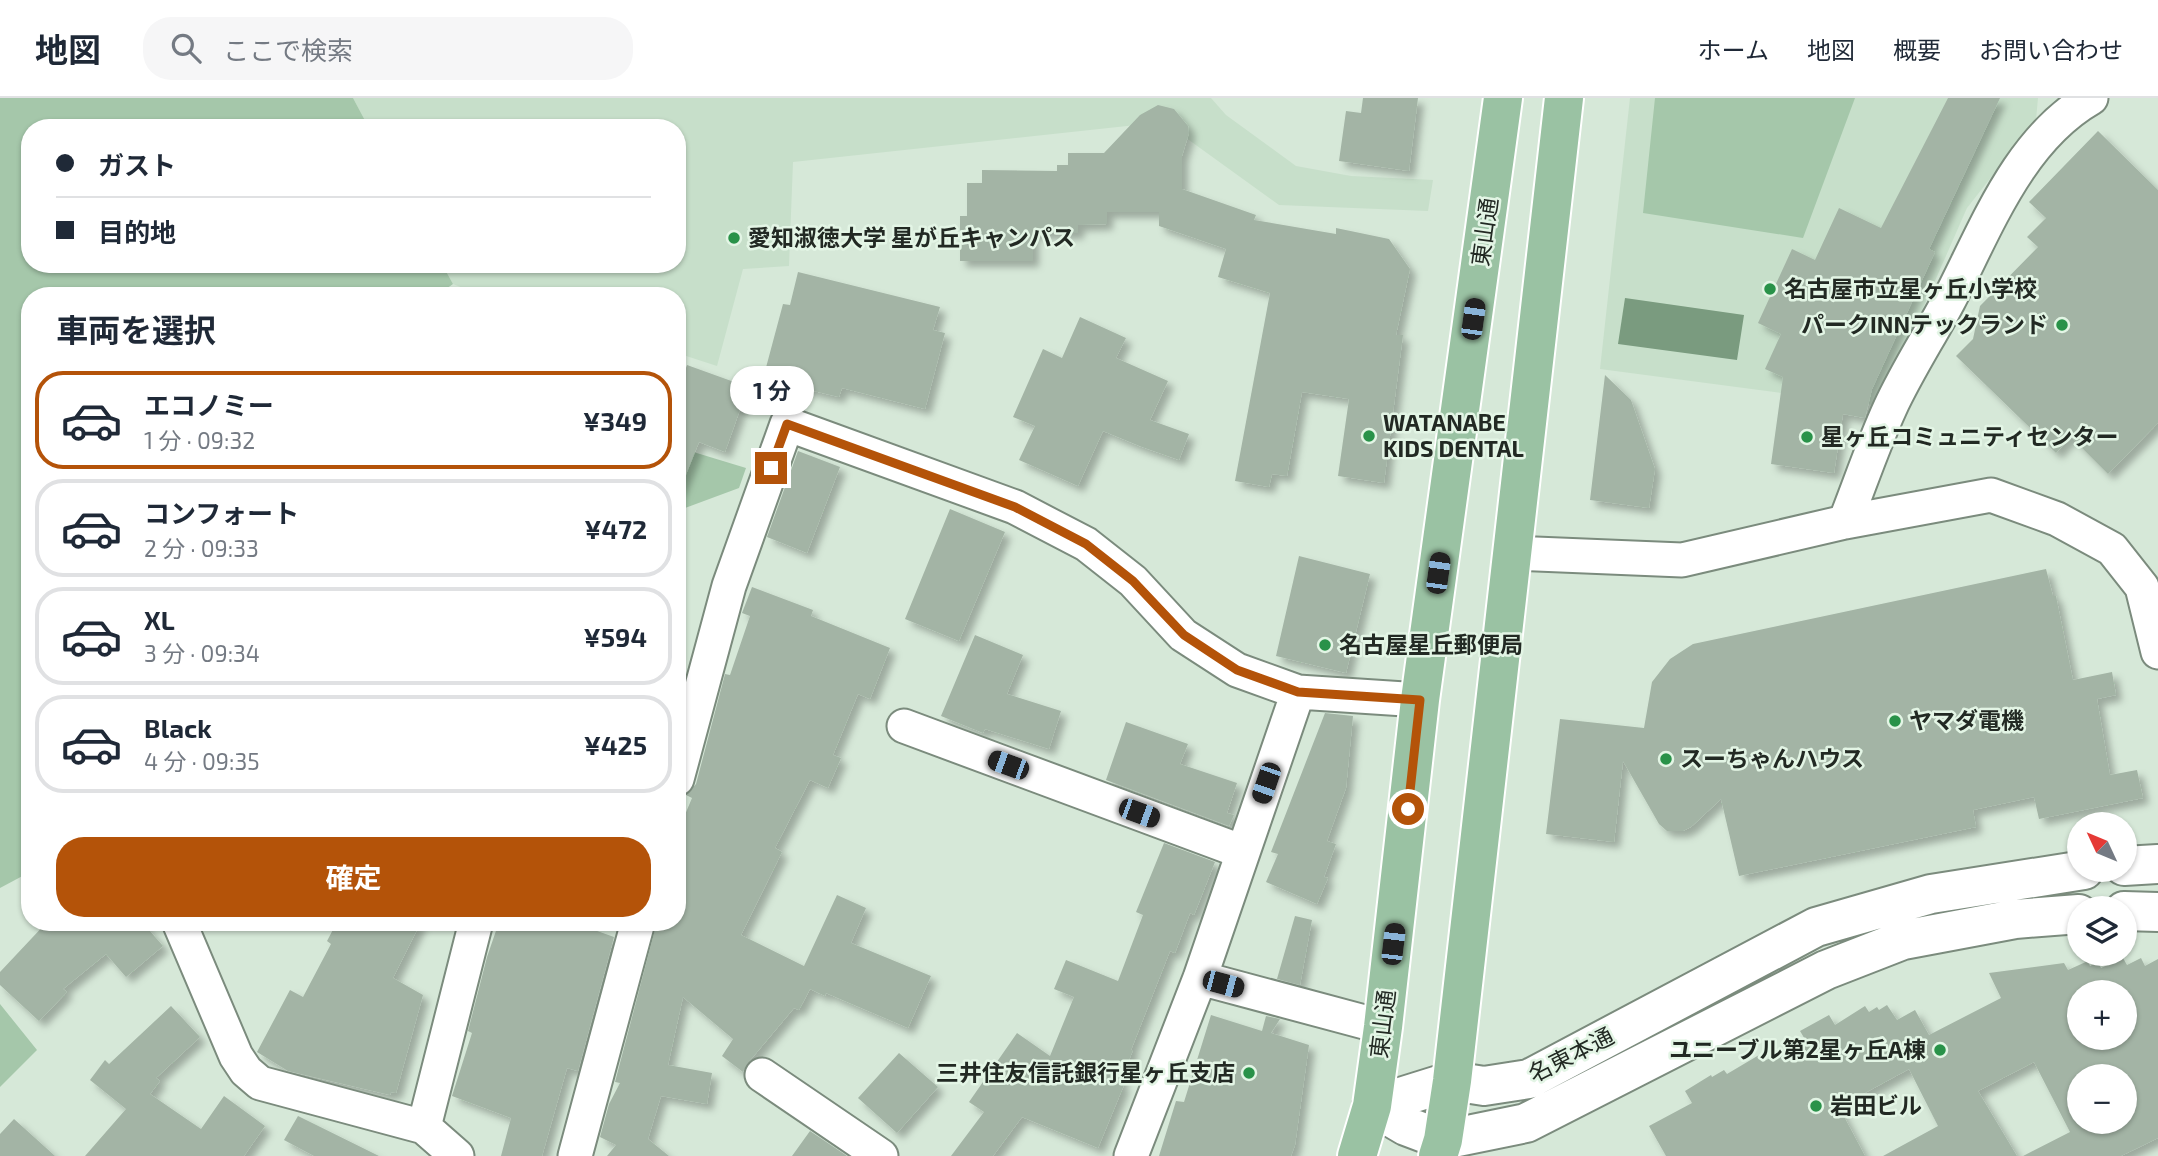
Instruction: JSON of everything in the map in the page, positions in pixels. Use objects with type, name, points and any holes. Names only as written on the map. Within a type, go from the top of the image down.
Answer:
[{"type":"main road","name":"東山通","points":[[1357,1156],[1372,1106],[1383,1027],[1420,700],[1503,98]]},
{"type":"main road","points":[[1372,1106],[1441,1148],[1452,1081],[1564,98]]},
{"type":"main road","points":[[2137,865],[2158,864]]},
{"type":"main road","name":"名東本通","points":[[1372,1106],[1452,1081],[1483,1086],[1529,1079],[1816,927],[1931,894],[2067,873]]},
{"type":"main road","name":"名東本通","points":[[1441,1148],[1526,1124],[1826,970],[1903,940],[2015,919],[2067,915]]},
{"type":"street","points":[[1845,522],[1891,407],[1949,301],[2000,197],[2030,154],[2075,102]]},
{"type":"street","points":[[686,746],[729,586],[787,424],[1015,507],[1086,544],[1133,581],[1184,635],[1237,670],[1298,692],[1420,700]]},
{"type":"street","points":[[1511,553],[1682,560],[1845,522],[1991,495],[2057,519],[2112,549],[2150,594],[2158,652]]},
{"type":"street","points":[[1131,1156],[1200,978],[1298,692]]},
{"type":"street","points":[[904,726],[1243,852]]},
{"type":"street","points":[[183,931],[236,1056],[246,1071],[260,1083],[424,1127],[457,1156]]},
{"type":"street","points":[[424,1127],[474,931]]},
{"type":"street","points":[[575,1156],[636,931]]},
{"type":"street","points":[[1200,978],[1383,1027]]},
{"type":"street","points":[[762,1075],[871,1153]]},
{"type":"shaded area","points":[[0,98],[353,98],[364,119],[21,119],[21,273],[447,273],[453,284],[449,287],[21,287],[21,877],[0,888]]},
{"type":"shaded area","name":"愛知淑徳大学 星が丘キャンパス","points":[[353,98],[1211,98],[1226,115],[1296,166],[1351,176],[1433,180],[1428,211],[1279,205],[1164,122],[793,162],[789,266],[743,269],[717,366],[686,356],[686,287],[460,287],[453,284],[447,273],[686,273],[686,119],[364,119]]},
{"type":"shaded area","name":"名古屋市立星ヶ丘小学校","points":[[1630,98],[2038,98],[2036,120],[1967,208],[1880,406],[1600,369]]},
{"type":"shaded area","points":[[1655,98],[1855,98],[1803,238],[1643,213]]},
{"type":"shaded area","points":[[1625,298],[1744,315],[1737,360],[1618,344]]},
{"type":"shaded area","points":[[686,450],[746,468],[739,488],[686,508]]},
{"type":"shaded area","points":[[0,1004],[37,1050],[0,1087]]},
{"type":"building","points":[[1363,98],[1418,98],[1409,171],[1339,161],[1346,111],[1361,113]]},
{"type":"building","points":[[1948,98],[2000,98],[1929,249],[1935,252],[1872,389],[1865,418],[1843,414],[1834,473],[1771,464],[1783,377],[1765,369],[1781,334],[1758,323],[1792,249],[1815,260],[1839,208],[1881,228]]},
{"type":"building","points":[[1158,105],[1174,109],[1188,126],[1189,133],[1182,156],[1182,189],[1256,215],[1254,220],[1336,234],[1336,228],[1389,239],[1410,269],[1396,335],[1403,335],[1384,483],[1338,476],[1349,399],[1302,392],[1287,476],[1272,474],[1269,487],[1235,481],[1270,293],[1218,277],[1226,249],[1159,226],[1159,212],[1107,212],[1107,224],[1078,225],[1078,233],[1033,233],[1033,261],[960,261],[960,216],[967,216],[967,183],[982,183],[982,170],[1057,171],[1057,165],[1068,165],[1068,153],[1104,153],[1140,115]]},
{"type":"building","name":"パークINNテックランド","points":[[2098,131],[2158,190],[2158,423],[2108,474],[2071,437],[2056,453],[1956,356],[1973,339],[1980,306],[2038,247],[2027,237],[2046,218],[2029,202]]},
{"type":"building","points":[[798,272],[940,307],[933,330],[945,333],[925,409],[842,388],[839,397],[764,375],[783,304],[790,305]]},
{"type":"building","points":[[1080,317],[1126,338],[1116,358],[1168,381],[1150,420],[1189,434],[1179,460],[1103,431],[1078,486],[1019,460],[1035,426],[1013,417],[1043,349],[1062,358]]},
{"type":"building","points":[[687,365],[748,387],[725,452],[699,442],[686,474]]},
{"type":"building","points":[[1605,375],[1631,400],[1655,469],[1649,508],[1590,500]]},
{"type":"building","points":[[798,451],[840,467],[807,553],[767,537]]},
{"type":"building","points":[[950,509],[1005,532],[959,641],[905,619]]},
{"type":"building","points":[[1299,556],[1370,574],[1346,673],[1276,656]]},
{"type":"building","name":"ヤマダ電機","points":[[2046,569],[2053,596],[2056,596],[2073,680],[2112,672],[2116,695],[2097,699],[2110,775],[2137,770],[2143,798],[2039,819],[2034,797],[1973,810],[1976,827],[1739,876],[1721,799],[1691,827],[1683,831],[1667,831],[1659,824],[1623,761],[1614,842],[1546,834],[1560,719],[1644,728],[1652,682],[1670,659],[1693,644]]},
{"type":"building","points":[[752,587],[813,610],[811,616],[890,648],[870,699],[858,694],[833,755],[841,758],[828,788],[810,780],[775,848],[782,852],[741,935],[804,966],[837,895],[866,908],[851,943],[931,976],[908,1028],[826,993],[825,996],[810,989],[799,1010],[794,1008],[743,1072],[722,1056],[733,1039],[683,997],[668,1065],[712,1073],[707,1104],[661,1096],[648,1139],[669,1156],[607,1156],[616,1145],[600,1137],[609,1104],[620,1083],[615,1082],[655,931],[686,931],[686,812],[692,798],[686,795],[696,784],[725,674],[730,675],[750,616],[742,613]]},
{"type":"building","points":[[975,635],[1023,655],[1007,694],[1061,711],[1049,749],[985,729],[983,733],[941,716]]},
{"type":"building","points":[[1325,713],[1353,716],[1346,788],[1327,841],[1336,844],[1324,877],[1328,878],[1317,904],[1266,882],[1278,854],[1271,852]]},
{"type":"building","points":[[1126,722],[1188,744],[1180,764],[1237,783],[1227,813],[1234,815],[1229,826],[1106,780]]},
{"type":"building","points":[[1164,843],[1215,862],[1194,915],[1190,913],[1175,953],[1170,951],[1131,1050],[1120,1083],[1124,1085],[1098,1148],[1022,1117],[993,1156],[951,1156],[984,1112],[969,1102],[1017,1033],[1050,1056],[1074,997],[1054,989],[1066,960],[1118,981],[1143,915],[1136,912]]},
{"type":"building","points":[[1295,916],[1312,920],[1300,985],[1277,979]]},
{"type":"building","points":[[39,931],[150,931],[163,946],[126,977],[106,954],[63,989],[67,992],[39,1021],[0,985],[0,972]]},
{"type":"building","points":[[332,931],[416,931],[393,978],[423,995],[396,1093],[391,1092],[390,1095],[288,1071],[257,1052],[290,990],[303,997],[331,944],[327,941]]},
{"type":"building","points":[[496,931],[597,931],[614,937],[578,1071],[567,1068],[542,1156],[501,1156],[511,1118],[452,1096],[472,1033],[468,1031]]},
{"type":"building","points":[[2141,958],[2145,966],[2158,959],[2158,1138],[2121,1156],[2023,1156],[2067,1134],[2137,1134],[2137,1064],[2067,1064],[2067,1126],[2034,1062],[1978,1091],[2017,1156],[1883,1156],[1938,1126],[1909,1069],[1839,1107],[1865,1156],[1666,1156],[1649,1126],[1692,1103],[1685,1091],[1711,1075],[1712,1077],[1724,1070],[1727,1074],[1759,1055],[1762,1062],[1806,1041],[1800,1031],[1829,1015],[1835,1025],[1865,1006],[1869,1012],[1887,1005],[1897,1020],[1915,1010],[1929,1035],[2001,998],[1989,973],[2064,963],[2068,970],[2077,966],[2137,966],[2137,960]]},
{"type":"building","points":[[171,1006],[200,1037],[156,1078],[160,1081],[150,1094],[201,1129],[224,1096],[265,1126],[244,1156],[85,1156],[126,1109],[90,1080],[105,1060],[109,1064]]},
{"type":"building","name":"三井住友信託銀行星ヶ丘支店","points":[[1211,1015],[1262,1031],[1266,1016],[1280,1019],[1271,1033],[1309,1045],[1295,1145],[1291,1156],[1159,1156],[1176,1101],[1184,1102]]},
{"type":"building","points":[[899,1053],[938,1087],[897,1133],[858,1098]]},
{"type":"building","points":[[298,1116],[379,1156],[314,1156],[284,1140]]},
{"type":"building","points":[[14,1119],[55,1156],[0,1156],[0,1134]]},
{"type":"building","points":[[810,1131],[847,1156],[792,1156]]},
{"type":"place","name":"愛知淑徳大学 星が丘キャンパス","points":[[734,238]]},
{"type":"place","name":"名古屋市立星ヶ丘小学校","points":[[1770,289]]},
{"type":"place","name":"パークINNテックランド","points":[[2062,325]]},
{"type":"place","name":"WATANABE KIDS DENTAL","points":[[1369,436]]},
{"type":"place","name":"星ヶ丘コミュニティセンター","points":[[1807,437]]},
{"type":"place","name":"名古屋星丘郵便局","points":[[1325,645]]},
{"type":"place","name":"ヤマダ電機","points":[[1895,721]]},
{"type":"place","name":"スーちゃんハウス","points":[[1666,759]]},
{"type":"place","name":"ユニーブル第2星ヶ丘A棟","points":[[1940,1050]]},
{"type":"place","name":"三井住友信託銀行星ヶ丘支店","points":[[1249,1073]]},
{"type":"place","name":"岩田ビル","points":[[1816,1106]]},
{"type":"route","points":[[771,468],[787,424],[1015,507],[1086,544],[1133,581],[1184,635],[1237,670],[1298,692],[1420,700],[1408,809]]}]
